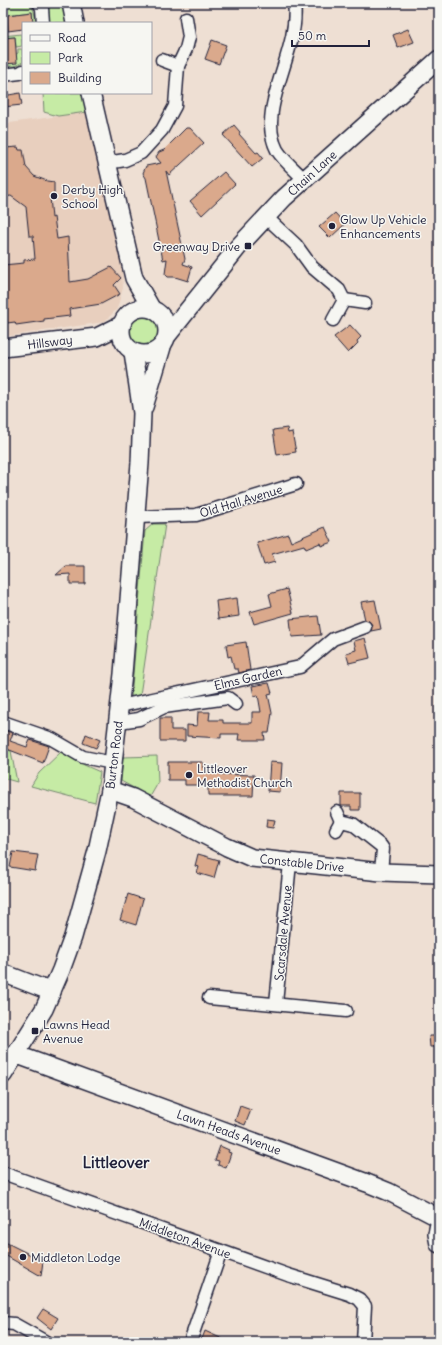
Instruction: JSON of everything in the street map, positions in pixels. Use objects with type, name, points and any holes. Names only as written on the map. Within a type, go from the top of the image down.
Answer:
[{"type":"street","points":[[39,3],[42,8],[43,22]]},
{"type":"street","points":[[71,3],[75,22]]},
{"type":"street","points":[[294,3],[294,32],[271,111],[270,125],[278,150],[286,161],[304,179]]},
{"type":"street","points":[[107,163],[125,160],[141,153],[162,130],[175,106],[178,66],[186,49],[189,37],[186,18]]},
{"type":"street","points":[[162,60],[178,66]]},
{"type":"street","name":"Chain Lane","points":[[164,341],[238,246],[266,217],[304,179],[439,60]]},
{"type":"street","points":[[3,75],[20,74],[22,72]]},
{"type":"street","points":[[91,94],[134,278],[154,310],[166,322],[164,341],[155,352],[147,354],[112,345],[97,337]]},
{"type":"street","points":[[266,217],[296,245],[312,267],[339,290],[344,300]]},
{"type":"street","points":[[131,350],[124,343],[121,334],[134,278]]},
{"type":"street","name":"Chain Lane","points":[[154,310],[179,308],[197,298]]},
{"type":"street","points":[[344,300],[365,303]]},
{"type":"street","points":[[333,320],[344,300]]},
{"type":"street","points":[[123,321],[136,309],[154,310]]},
{"type":"street","name":"Hillsway","points":[[3,348],[97,337],[123,321]]},
{"type":"street","name":"Burton Road","points":[[142,413],[164,341]]},
{"type":"street","name":"Burton Road","points":[[3,1075],[52,992],[73,937],[97,851],[110,790],[119,714],[137,517],[142,413],[131,350]]},
{"type":"street","name":"Old Hall Avenue","points":[[137,517],[196,515],[296,484]]},
{"type":"street","name":"Elms Garden","points":[[119,714],[300,666],[333,639],[365,627]]},
{"type":"street","points":[[119,714],[139,719],[164,707],[179,704],[228,698],[236,704]]},
{"type":"street","points":[[3,722],[52,739],[83,757],[113,763]]},
{"type":"street","name":"Constable Drive","points":[[110,790],[117,791],[134,798],[238,853],[252,858],[381,872],[439,874]]},
{"type":"street","points":[[338,821],[353,824],[381,846],[383,849],[381,872]]},
{"type":"street","name":"Scarsdale Avenue","points":[[276,1004],[290,863]]},
{"type":"street","points":[[3,973],[52,992]]},
{"type":"street","points":[[209,998],[346,1011]]},
{"type":"street","name":"Lawn Heads Avenue","points":[[15,1054],[367,1183],[389,1192],[439,1218]]},
{"type":"street","name":"Middleton Avenue","points":[[3,1173],[221,1251],[349,1294],[359,1299],[365,1306],[363,1342]]},
{"type":"street","points":[[439,1224],[437,1234],[439,1244]]},
{"type":"street","points":[[191,1338],[221,1251]]},
{"type":"street","points":[[3,1322],[14,1324],[46,1342]]},
{"type":"shaded area","name":"Derby High School","points":[[87,112],[122,268],[123,288],[117,309],[104,322],[3,337],[3,124]]},
{"type":"green space","points":[[6,3],[30,3],[34,11],[36,22],[33,22],[32,12],[7,15]]},
{"type":"green space","points":[[45,3],[62,3],[67,22],[49,22]]},
{"type":"green space","points":[[21,34],[22,46],[16,47],[15,37],[3,38],[3,36]]},
{"type":"green space","points":[[18,49],[22,49],[22,62],[15,66],[3,66],[3,61],[18,53]]},
{"type":"green space","points":[[43,94],[83,94],[87,112],[58,116],[44,112]]},
{"type":"green space","points":[[143,314],[152,317],[156,321],[159,330],[156,339],[152,343],[143,346],[134,343],[130,339],[127,330],[130,321],[134,317]]},
{"type":"green space","points":[[153,524],[165,524],[140,695],[131,699],[145,531]]},
{"type":"green space","points":[[5,749],[11,751],[17,782],[3,778],[3,751]]},
{"type":"green space","points":[[62,751],[70,753],[84,765],[100,772],[95,803],[31,786],[39,773]]},
{"type":"green space","points":[[157,756],[158,783],[150,797],[121,781],[123,757]]},
{"type":"building","points":[[32,12],[33,22],[22,22],[22,29],[8,31],[7,15]]},
{"type":"building","points":[[408,29],[414,42],[398,48],[393,35]]},
{"type":"building","points":[[15,37],[17,63],[3,64],[3,38]]},
{"type":"building","points":[[212,40],[226,45],[219,64],[205,59]]},
{"type":"building","points":[[20,93],[22,105],[3,107],[3,96]]},
{"type":"building","points":[[234,125],[240,132],[239,134],[256,153],[258,152],[263,158],[252,167],[223,135]]},
{"type":"building","points":[[186,128],[190,128],[204,143],[169,175],[166,171],[185,259],[183,264],[192,267],[188,281],[175,277],[168,277],[165,274],[167,259],[163,260],[146,178],[143,173],[146,166],[161,163],[156,157],[159,152],[164,150]]},
{"type":"building","points":[[18,147],[19,150],[23,150],[26,167],[34,176],[54,182],[54,197],[50,197],[52,218],[54,217],[57,239],[68,237],[70,282],[88,279],[111,267],[121,278],[114,285],[120,294],[101,304],[69,309],[70,316],[44,319],[44,321],[16,325],[15,322],[7,323],[6,317],[3,318],[3,265],[24,263],[24,260],[35,259],[33,236],[29,236],[26,207],[11,196],[3,197],[5,148]]},
{"type":"building","points":[[224,172],[235,184],[202,215],[190,201]]},
{"type":"building","name":"Glow Up Vehicle Enhancements","points":[[335,213],[345,224],[330,238],[319,227]]},
{"type":"building","points":[[350,325],[361,337],[357,341],[358,343],[348,353],[334,337]]},
{"type":"building","points":[[287,428],[288,433],[292,432],[296,452],[277,455],[273,430]]},
{"type":"building","points":[[325,527],[332,542],[321,546],[320,543],[306,549],[304,545],[272,554],[275,562],[264,565],[257,543],[288,534],[291,542]]},
{"type":"building","points":[[66,566],[85,566],[85,584],[70,584],[70,574],[56,575]]},
{"type":"building","points":[[287,589],[293,613],[254,624],[250,612],[272,606],[269,594]]},
{"type":"building","points":[[237,598],[239,616],[218,619],[216,601]]},
{"type":"building","points":[[375,600],[381,629],[371,631],[372,625],[369,621],[365,620],[361,602]]},
{"type":"building","points":[[318,616],[321,635],[292,637],[290,619]]},
{"type":"building","points":[[365,638],[370,658],[349,663],[346,653],[356,650],[354,641]]},
{"type":"building","points":[[246,642],[250,670],[239,673],[238,669],[234,669],[231,656],[228,657],[226,645]]},
{"type":"building","points":[[269,683],[272,693],[268,694],[272,713],[269,733],[264,733],[265,740],[238,740],[239,734],[221,734],[221,738],[187,736],[187,725],[197,726],[198,712],[210,712],[209,720],[223,720],[223,723],[252,723],[252,712],[261,712],[258,695],[254,696],[252,686]]},
{"type":"building","points":[[160,718],[171,718],[171,730],[185,730],[185,741],[160,741]]},
{"type":"building","points":[[3,730],[13,733],[10,741],[27,747],[30,740],[49,746],[43,763],[7,749],[5,758],[3,757]]},
{"type":"building","points":[[86,734],[100,740],[96,748],[83,743]]},
{"type":"building","points":[[168,762],[203,762],[203,767],[220,768],[220,774],[254,775],[253,796],[208,796],[208,785],[185,785],[185,780],[168,780]]},
{"type":"building","points":[[270,762],[282,763],[280,792],[268,791]]},
{"type":"building","points":[[341,793],[360,793],[360,810],[351,810],[351,806],[341,806]]},
{"type":"building","points":[[267,819],[275,820],[273,828],[266,827]]},
{"type":"building","points":[[13,852],[38,855],[35,871],[10,867]]},
{"type":"building","points":[[198,854],[219,860],[214,878],[197,873],[199,867],[195,866]]},
{"type":"building","points":[[128,894],[143,899],[136,925],[120,920]]},
{"type":"building","points":[[429,1036],[439,1036],[439,1047],[430,1047]]},
{"type":"building","points":[[240,1106],[251,1110],[245,1125],[235,1121]]},
{"type":"building","points":[[220,1146],[229,1150],[228,1152],[231,1153],[226,1168],[218,1165],[219,1161],[215,1160]]},
{"type":"building","name":"Middleton Lodge","points":[[3,1241],[43,1261],[41,1276],[3,1254]]},
{"type":"building","points":[[43,1309],[58,1318],[51,1329],[37,1318]]},
{"type":"building","points":[[205,1331],[229,1342],[207,1342],[202,1339]]},
{"type":"place","name":"Derby High School","points":[[54,196]]},
{"type":"place","name":"Glow Up Vehicle Enhancements","points":[[332,226]]},
{"type":"place","name":"Greenway Drive","points":[[248,246]]},
{"type":"place","name":"Littleover Methodist Church","points":[[189,775]]},
{"type":"place","name":"Lawns Head Avenue","points":[[35,1031]]},
{"type":"place","name":"Middleton Lodge","points":[[23,1257]]},
{"type":"district","name":"Littleover","points":[[116,1162]]}]
